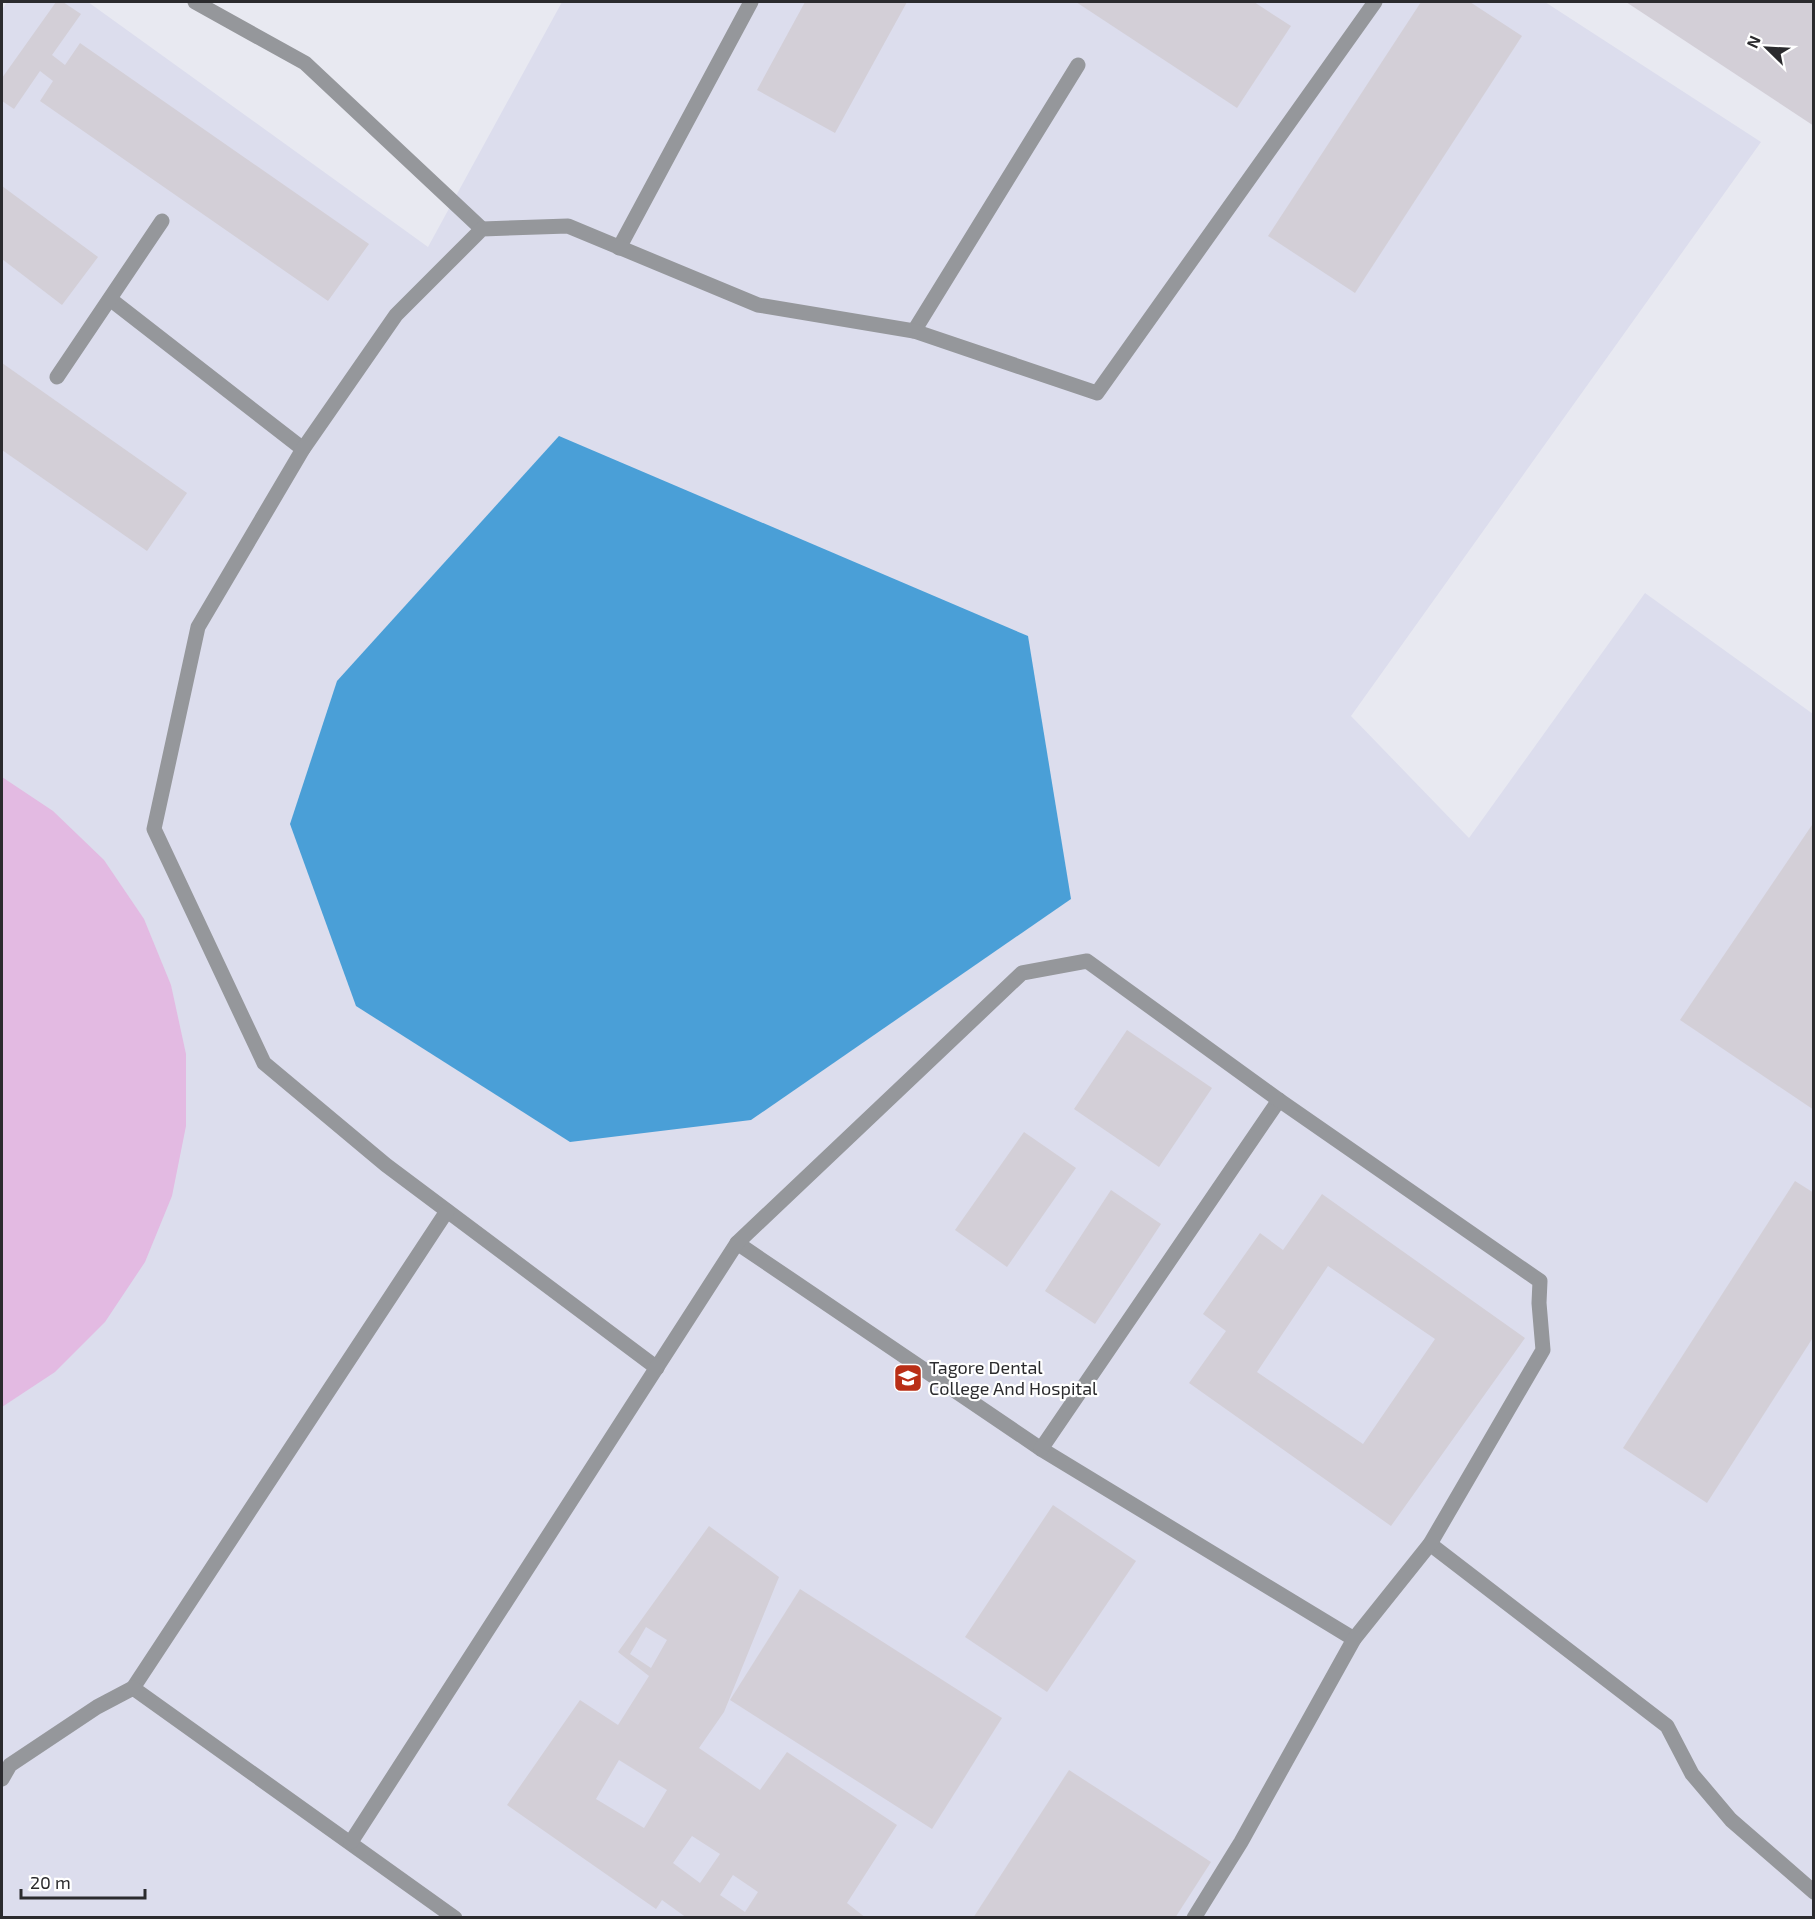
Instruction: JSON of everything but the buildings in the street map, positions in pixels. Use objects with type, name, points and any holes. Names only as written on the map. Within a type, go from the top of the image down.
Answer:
[{"type":"street","points":[[195,2],[305,63],[482,229]]},
{"type":"street","points":[[619,248],[751,2]]},
{"type":"street","points":[[657,1368],[386,1165],[264,1063],[154,830],[198,627],[303,449],[396,315],[482,229],[568,226],[758,305],[914,331],[1097,393],[1375,2]]},
{"type":"street","points":[[914,331],[1078,65]]},
{"type":"street","points":[[57,377],[162,221]]},
{"type":"street","points":[[110,299],[303,449]]},
{"type":"street","points":[[351,1842],[737,1243],[1022,973],[1087,961],[1279,1100],[1540,1281],[1539,1303],[1543,1350],[1430,1544],[1354,1639],[1241,1842],[1194,1917]]},
{"type":"street","points":[[1041,1449],[1279,1100]]},
{"type":"street","points":[[2,1779],[10,1765],[97,1707],[133,1688],[447,1211]]},
{"type":"street","points":[[737,1243],[1041,1449],[1354,1639]]},
{"type":"street","points":[[1430,1544],[1667,1726],[1692,1774],[1731,1820],[1814,1892]]},
{"type":"street","points":[[133,1688],[455,1917]]},
{"type":"shaded area","name":"Tagore Dental College And Hospital","points":[[7,2],[88,2],[428,247],[562,2],[1545,2],[1761,142],[1351,716],[1469,838],[1645,593],[1813,714],[1813,1917],[2,1917],[2,10]]},
{"type":"shaded area","points":[[2,777],[53,811],[104,860],[144,919],[171,985],[186,1054],[186,1126],[172,1196],[145,1262],[105,1322],[55,1372],[2,1407]]},
{"type":"water","points":[[559,436],[1028,636],[1071,899],[751,1120],[570,1142],[356,1006],[290,824],[337,681]]},
{"type":"place","name":"Tagore Dental College And Hospital","points":[[908,1378]]}]
